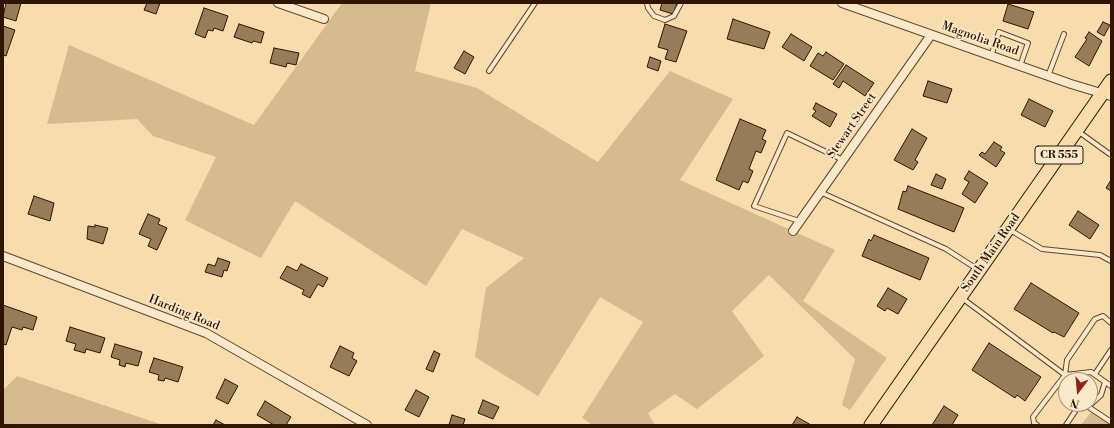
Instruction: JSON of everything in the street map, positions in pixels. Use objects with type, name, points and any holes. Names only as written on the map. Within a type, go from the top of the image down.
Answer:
[{"type":"main road","name":"South Main Road","points":[[871,425],[1076,131],[1107,94],[1111,81]]},
{"type":"street","points":[[278,3],[324,19]]},
{"type":"street","name":"Magnolia Road","points":[[842,3],[1048,76],[1107,94]]},
{"type":"street","name":"Stewart Street","points":[[793,230],[931,34]]},
{"type":"street","name":"Harding Road","points":[[3,256],[206,333],[367,425]]},
{"type":"lane","points":[[489,71],[536,3]]},
{"type":"lane","points":[[647,3],[648,8],[654,16],[665,20],[674,16],[681,3]]},
{"type":"lane","points":[[991,56],[999,32],[1028,42],[1020,66]]},
{"type":"lane","points":[[1048,76],[1064,34]]},
{"type":"lane","points":[[1076,131],[1111,155]]},
{"type":"lane","points":[[799,221],[754,206],[787,133],[843,160]]},
{"type":"lane","points":[[820,192],[946,248],[979,270]]},
{"type":"lane","points":[[1008,229],[1042,249],[1100,255],[1111,261]]},
{"type":"lane","points":[[960,297],[1061,372]]},
{"type":"lane","points":[[1065,372],[1067,360],[1095,319],[1103,316],[1111,323]]},
{"type":"lane","points":[[1096,372],[1111,350]]},
{"type":"lane","points":[[1078,372],[1091,372]]},
{"type":"lane","points":[[1098,376],[1111,386]]},
{"type":"lane","points":[[1098,398],[1101,395],[1105,382]]},
{"type":"lane","points":[[1037,425],[1034,423],[1033,417],[1058,384]]},
{"type":"lane","points":[[1066,425],[1075,412]]},
{"type":"lane","points":[[1097,412],[1111,422]]},
{"type":"shaded area","points":[[342,3],[431,3],[415,71],[477,88],[598,162],[670,71],[733,99],[680,180],[835,250],[803,301],[887,358],[850,410],[842,405],[855,359],[769,275],[732,311],[764,356],[697,409],[675,394],[648,413],[655,425],[593,425],[582,418],[643,322],[600,297],[538,396],[475,357],[486,288],[524,258],[462,229],[426,286],[295,201],[261,258],[185,220],[216,157],[153,136],[137,119],[47,124],[69,45],[254,125]]},
{"type":"shaded area","points":[[17,376],[163,425],[3,425],[3,390]]},
{"type":"shaded area","points":[[1091,412],[1111,424],[1111,425],[1081,425]]},
{"type":"building","points":[[6,3],[21,3],[16,21],[3,17]]},
{"type":"building","points":[[147,3],[160,3],[156,14],[144,10]]},
{"type":"building","points":[[662,3],[677,3],[673,14],[660,10]]},
{"type":"building","points":[[1008,4],[1034,12],[1028,29],[1003,21]]},
{"type":"building","points":[[204,8],[228,16],[223,31],[214,28],[213,31],[208,30],[205,38],[195,34]]},
{"type":"building","points":[[733,19],[770,32],[764,49],[727,39]]},
{"type":"building","points":[[1103,22],[1110,25],[1104,36],[1097,32]]},
{"type":"building","points":[[239,24],[264,32],[261,43],[253,41],[252,43],[234,37]]},
{"type":"building","points":[[665,24],[687,31],[676,62],[665,59],[668,50],[658,47]]},
{"type":"building","points":[[3,26],[15,30],[6,56],[3,55]]},
{"type":"building","points":[[1089,32],[1102,41],[1089,66],[1075,57],[1087,39],[1085,38]]},
{"type":"building","points":[[791,34],[812,47],[804,61],[782,47]]},
{"type":"building","points":[[274,48],[299,53],[296,65],[287,63],[286,67],[270,63]]},
{"type":"building","points":[[464,51],[474,57],[465,74],[454,68]]},
{"type":"building","points":[[826,52],[844,64],[833,80],[810,66],[818,53],[823,56]]},
{"type":"building","points":[[650,57],[661,61],[658,71],[647,67]]},
{"type":"building","points":[[846,65],[874,83],[865,96],[843,81],[839,88],[833,84]]},
{"type":"building","points":[[928,81],[952,89],[947,103],[923,96]]},
{"type":"building","points":[[1029,99],[1053,111],[1045,127],[1021,115]]},
{"type":"building","points":[[816,103],[837,114],[830,127],[812,116],[816,111],[813,109]]},
{"type":"building","points":[[740,119],[766,130],[762,139],[766,141],[761,153],[756,151],[749,169],[753,171],[748,183],[743,181],[739,190],[716,180]]},
{"type":"building","points":[[912,129],[927,138],[915,160],[918,162],[913,170],[894,160]]},
{"type":"building","points":[[994,142],[1002,147],[1000,150],[1005,153],[996,167],[979,155],[982,152],[985,154]]},
{"type":"building","points":[[969,171],[988,183],[975,203],[962,194],[969,182],[964,179]]},
{"type":"building","points":[[936,174],[946,179],[942,189],[931,185]]},
{"type":"building","points":[[1111,180],[1111,191],[1106,188]]},
{"type":"building","points":[[908,186],[964,208],[954,232],[898,209],[903,191],[906,192]]},
{"type":"building","points":[[34,196],[54,203],[50,221],[28,214]]},
{"type":"building","points":[[1078,211],[1099,225],[1090,239],[1069,225]]},
{"type":"building","points":[[148,214],[160,219],[158,224],[167,228],[157,250],[148,246],[151,239],[139,234]]},
{"type":"building","points":[[95,225],[108,228],[103,244],[87,239],[88,226],[95,227]]},
{"type":"building","points":[[874,235],[929,258],[920,280],[862,256],[869,239],[871,241]]},
{"type":"building","points":[[218,258],[230,262],[227,271],[224,270],[222,277],[205,272],[208,264],[215,266]]},
{"type":"building","points":[[301,264],[328,278],[323,287],[318,284],[310,298],[302,294],[304,290],[280,278],[287,266],[297,271]]},
{"type":"building","points":[[1031,283],[1079,313],[1064,337],[1054,332],[1053,333],[1014,309]]},
{"type":"building","points":[[888,288],[907,299],[898,314],[887,308],[885,311],[877,306]]},
{"type":"building","points":[[3,305],[37,317],[33,330],[23,327],[22,330],[12,327],[6,345],[3,344]]},
{"type":"building","points":[[70,327],[105,338],[100,353],[86,349],[85,353],[74,350],[76,344],[66,341]]},
{"type":"building","points":[[989,343],[1041,377],[1025,401],[1017,395],[1015,398],[972,370]]},
{"type":"building","points":[[115,344],[142,352],[138,366],[126,363],[125,367],[119,365],[120,360],[111,357]]},
{"type":"building","points":[[340,346],[354,353],[352,358],[357,361],[349,376],[330,367]]},
{"type":"building","points":[[434,351],[440,354],[433,372],[426,369]]},
{"type":"building","points":[[154,358],[183,367],[178,382],[165,378],[164,381],[158,380],[159,375],[149,372]]},
{"type":"building","points":[[225,379],[238,386],[228,404],[216,398]]},
{"type":"building","points":[[416,390],[429,397],[419,417],[405,410]]},
{"type":"building","points":[[483,400],[499,407],[493,419],[478,413]]},
{"type":"building","points":[[265,401],[291,417],[286,425],[274,425],[257,415]]},
{"type":"building","points":[[944,406],[958,415],[952,425],[932,425]]},
{"type":"building","points":[[452,415],[465,419],[463,425],[449,425]]},
{"type":"building","points":[[797,417],[811,425],[792,425]]},
{"type":"building","points":[[216,420],[225,425],[213,425]]}]
